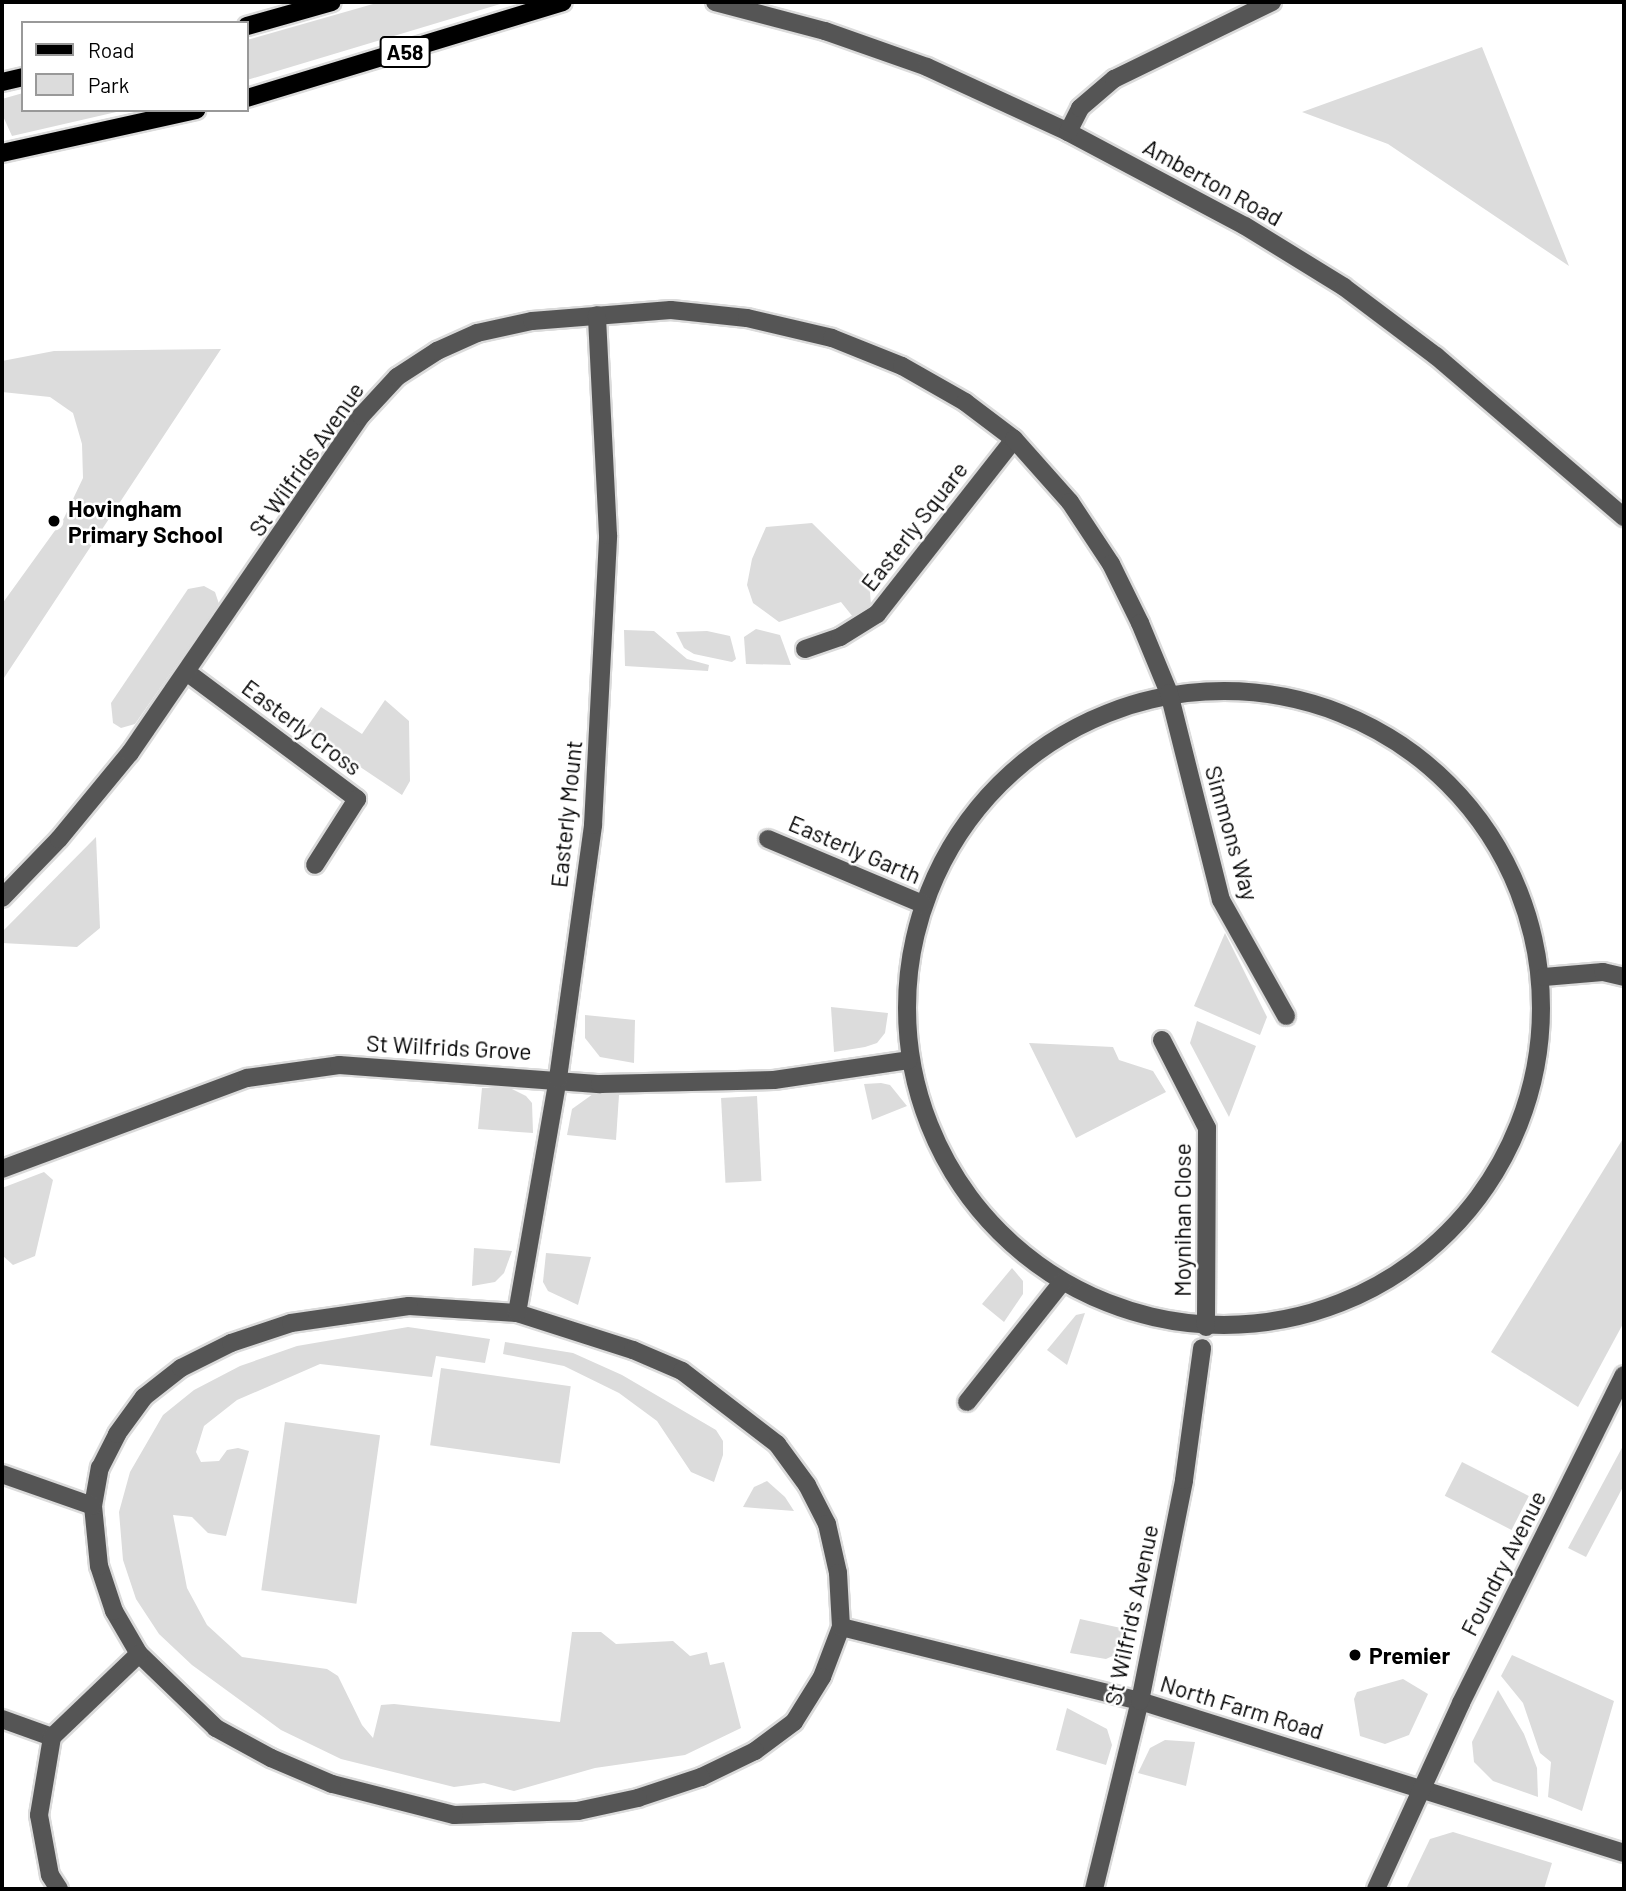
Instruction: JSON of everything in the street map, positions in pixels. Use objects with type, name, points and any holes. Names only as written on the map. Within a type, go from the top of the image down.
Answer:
[{"type":"main road","points":[[248,26],[332,2]]},
{"type":"main road","name":"A58","points":[[248,98],[563,2]]},
{"type":"main road","points":[[2,82],[21,77]]},
{"type":"main road","points":[[2,153],[187,112]]},
{"type":"street","name":"Amberton Road","points":[[715,2],[825,31],[927,67],[1068,132],[1245,226],[1344,287],[1436,356],[1624,517]]},
{"type":"street","points":[[1068,132],[1080,108],[1114,79],[1272,2]]},
{"type":"street","name":"St Wilfrids Avenue","points":[[2,898],[60,839],[188,673],[361,416],[397,377],[437,351],[477,333],[597,315],[671,310],[747,318],[832,338],[902,366],[965,402],[1014,439],[1070,502],[1111,564],[1169,693]]},
{"type":"street","name":"Easterly Mount","points":[[517,1312],[558,1078],[593,825],[603,670],[608,471],[597,315]]},
{"type":"street","name":"Easterly Square","points":[[805,649],[840,637],[877,614],[1014,439]]},
{"type":"street","name":"Easterly Cross","points":[[188,673],[357,799],[315,865]]},
{"type":"street","points":[[1275,692],[1374,725],[1458,789],[1517,876],[1544,977],[1535,1087],[1490,1187],[1414,1266],[1315,1314],[1206,1326],[1131,1313],[1062,1282],[1006,1241],[961,1188],[928,1127],[909,1060],[906,981],[923,904],[960,828],[1017,765],[1088,719],[1169,693],[1275,692]]},
{"type":"street","name":"Simmons Way","points":[[1169,693],[1221,900],[1286,1016]]},
{"type":"street","name":"Easterly Garth","points":[[768,839],[923,904]]},
{"type":"street","points":[[1544,977],[1603,972],[1624,977]]},
{"type":"street","name":"Moynihan Close","points":[[1162,1040],[1206,1128],[1206,1326]]},
{"type":"street","name":"St Wilfrids Grove","points":[[2,1168],[247,1077],[339,1065],[558,1078],[600,1084],[774,1080],[909,1060]]},
{"type":"street","points":[[967,1402],[1062,1282]]},
{"type":"street","points":[[410,1306],[517,1312],[571,1327],[682,1371],[764,1431],[807,1485],[827,1524],[838,1573],[841,1627],[822,1677],[794,1721],[755,1751],[701,1777],[638,1798],[578,1811],[515,1816],[454,1815],[394,1802],[332,1784],[271,1758],[216,1728],[139,1654],[114,1611],[99,1566],[93,1506],[100,1468],[117,1434],[144,1397],[181,1368],[230,1343],[291,1322],[353,1311],[410,1306]]},
{"type":"street","name":"St Wilfrid's Avenue","points":[[1094,1889],[1140,1701],[1184,1480],[1202,1348]]},
{"type":"street","name":"Foundry Avenue","points":[[1376,1889],[1421,1788],[1624,1375]]},
{"type":"street","points":[[2,1474],[93,1506]]},
{"type":"street","name":"North Farm Road","points":[[841,1627],[1140,1701],[1624,1853]]},
{"type":"street","points":[[60,1889],[50,1875],[39,1815],[51,1737],[139,1654]]},
{"type":"street","points":[[2,1719],[51,1737]]},
{"type":"green space","points":[[380,2],[507,2],[248,80],[248,40]]},
{"type":"green space","points":[[1482,47],[1569,266],[1388,144],[1302,112]]},
{"type":"green space","points":[[21,94],[21,112],[116,112],[12,136],[2,114],[2,99]]},
{"type":"green space","name":"Hovingham Primary School","points":[[221,349],[2,681],[2,604],[64,518],[83,478],[82,444],[73,413],[50,397],[2,392],[2,361],[54,351]]},
{"type":"green space","points":[[812,523],[869,579],[871,605],[853,617],[841,602],[779,622],[753,603],[747,585],[752,559],[766,527]]},
{"type":"green space","points":[[204,586],[215,592],[219,604],[135,724],[121,728],[113,723],[111,703],[188,589]]},
{"type":"green space","points":[[756,629],[780,635],[791,665],[746,664],[744,637]]},
{"type":"green space","points":[[624,630],[654,631],[687,659],[709,665],[708,671],[625,666]]},
{"type":"green space","points":[[707,631],[730,636],[736,659],[732,662],[694,654],[684,648],[676,632]]},
{"type":"green space","points":[[385,700],[409,721],[410,781],[402,795],[305,730],[321,707],[362,734]]},
{"type":"green space","points":[[96,837],[100,928],[77,947],[2,943],[2,932]]},
{"type":"green space","points":[[1225,933],[1267,1017],[1260,1035],[1194,1006]]},
{"type":"green space","points":[[831,1007],[888,1013],[885,1033],[877,1043],[834,1052]]},
{"type":"green space","points":[[585,1015],[635,1020],[634,1063],[600,1057],[585,1038]]},
{"type":"green space","points":[[1197,1021],[1256,1046],[1229,1117],[1190,1043]]},
{"type":"green space","points":[[1029,1043],[1113,1047],[1119,1060],[1153,1071],[1166,1092],[1076,1138]]},
{"type":"green space","points":[[864,1084],[890,1085],[907,1106],[872,1120]]},
{"type":"green space","points":[[482,1088],[510,1088],[526,1096],[532,1103],[533,1133],[478,1129]]},
{"type":"green space","points":[[593,1094],[619,1095],[616,1140],[567,1135],[572,1109]]},
{"type":"green space","points":[[757,1096],[761,1181],[725,1183],[721,1098]]},
{"type":"green space","points":[[1624,1137],[1624,1322],[1578,1407],[1491,1352]]},
{"type":"green space","points":[[44,1172],[53,1180],[35,1256],[13,1265],[2,1255],[2,1188]]},
{"type":"green space","points":[[474,1248],[512,1251],[504,1273],[495,1282],[472,1286]]},
{"type":"green space","points":[[546,1253],[591,1257],[578,1305],[548,1291],[543,1282]]},
{"type":"green space","points":[[1012,1268],[1023,1281],[1023,1294],[1004,1322],[982,1304]]},
{"type":"green space","points":[[1085,1313],[1067,1365],[1047,1350],[1076,1315]]},
{"type":"green space","points":[[408,1327],[490,1339],[485,1363],[436,1356],[432,1377],[320,1364],[237,1400],[204,1426],[196,1452],[201,1462],[219,1461],[227,1450],[238,1448],[249,1451],[226,1536],[208,1533],[192,1517],[173,1515],[187,1588],[207,1625],[242,1657],[327,1669],[338,1676],[362,1725],[373,1738],[381,1705],[394,1704],[560,1722],[572,1632],[601,1632],[616,1644],[673,1641],[690,1656],[707,1652],[710,1665],[724,1662],[741,1728],[685,1755],[595,1768],[514,1791],[484,1783],[454,1787],[341,1759],[281,1730],[192,1665],[159,1634],[136,1599],[123,1560],[119,1512],[130,1472],[163,1415],[194,1390],[240,1366],[297,1346]]},
{"type":"green space","points":[[505,1342],[573,1353],[622,1375],[716,1430],[723,1441],[723,1455],[714,1482],[691,1472],[657,1421],[619,1393],[564,1366],[503,1354]]},
{"type":"green space","points":[[441,1368],[571,1386],[560,1463],[430,1445]]},
{"type":"green space","points":[[285,1422],[380,1435],[356,1604],[261,1590]]},
{"type":"green space","points":[[1624,1444],[1624,1485],[1586,1557],[1568,1548]]},
{"type":"green space","points":[[1462,1462],[1529,1496],[1512,1530],[1445,1496]]},
{"type":"green space","points":[[767,1481],[785,1497],[794,1511],[743,1507],[754,1487]]},
{"type":"green space","points":[[1080,1619],[1130,1630],[1119,1653],[1106,1659],[1070,1653]]},
{"type":"green space","points":[[1512,1655],[1614,1701],[1582,1811],[1548,1797],[1551,1762],[1540,1753],[1523,1703],[1501,1676]]},
{"type":"green space","points":[[1403,1679],[1428,1694],[1409,1735],[1385,1744],[1360,1736],[1354,1699],[1357,1692]]},
{"type":"green space","points":[[1498,1690],[1524,1734],[1537,1768],[1538,1797],[1493,1781],[1474,1762],[1472,1742]]},
{"type":"green space","points":[[1067,1708],[1107,1729],[1112,1745],[1106,1765],[1056,1750]]},
{"type":"green space","points":[[1165,1740],[1195,1742],[1186,1786],[1138,1773],[1150,1748]]},
{"type":"green space","points":[[1453,1832],[1552,1863],[1544,1889],[1406,1889],[1430,1839]]},
{"type":"place","name":"Hovingham Primary School","points":[[54,521]]},
{"type":"place","name":"Premier","points":[[1355,1655]]}]
